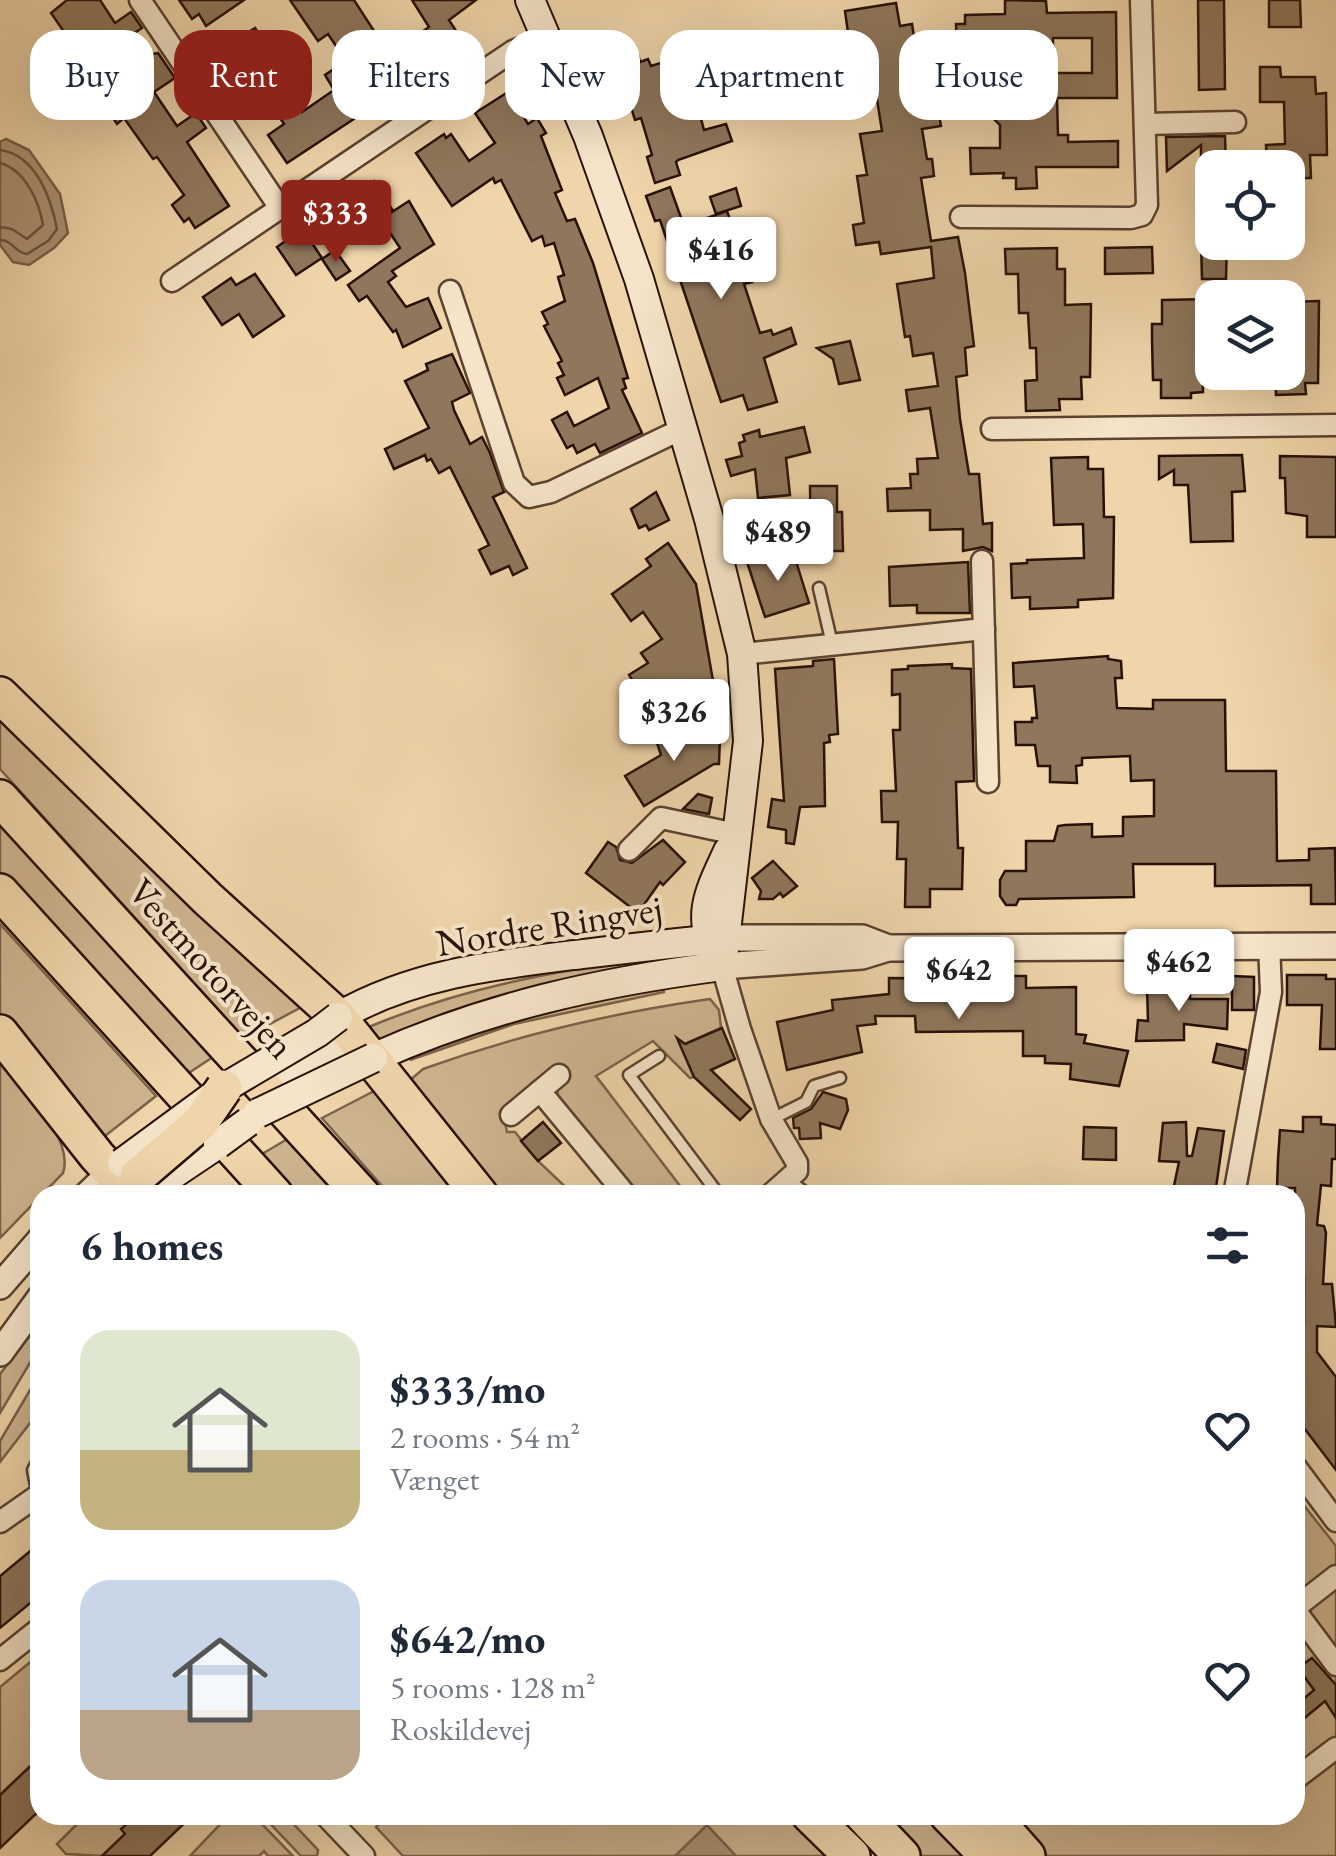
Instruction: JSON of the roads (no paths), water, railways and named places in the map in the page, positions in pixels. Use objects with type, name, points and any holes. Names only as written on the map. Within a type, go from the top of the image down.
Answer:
[{"type":"highway","points":[[0,695],[208,899],[342,1022],[472,1185]]},
{"type":"highway","name":"Vestmotorvejen","points":[[0,798],[353,1185]]},
{"type":"highway","points":[[0,892],[266,1185]]},
{"type":"highway","points":[[0,1033],[127,1184],[200,1123],[224,1088]]},
{"type":"highway","points":[[820,1825],[852,1856]]},
{"type":"highway","points":[[873,1825],[902,1856]]},
{"type":"highway","points":[[958,1825],[988,1856]]},
{"type":"highway","points":[[1000,1825],[1026,1856]]},
{"type":"main road","points":[[530,0],[545,30]]},
{"type":"main road","points":[[582,120],[622,230],[684,428],[742,654],[748,741],[736,834],[706,900],[722,966]]},
{"type":"main road","name":"Nordre Ringvej","points":[[224,1088],[342,1022],[358,1006],[415,985],[478,968],[717,939]]},
{"type":"main road","name":"Nordre Ringvej","points":[[127,1184],[258,1114],[438,1029],[527,1002],[722,966]]},
{"type":"main road","points":[[258,1114],[285,1081],[338,1049],[345,1040],[342,1022]]},
{"type":"street","points":[[140,0],[280,208]]},
{"type":"street","points":[[961,218],[1131,218],[1142,214],[1147,205],[1141,0]]},
{"type":"street","points":[[172,281],[505,57]]},
{"type":"street","points":[[1145,124],[1235,122]]},
{"type":"street","points":[[450,291],[520,493],[529,497],[550,492],[684,428]]},
{"type":"street","points":[[992,429],[1336,425]]},
{"type":"street","points":[[982,561],[988,782]]},
{"type":"street","points":[[742,654],[984,630]]},
{"type":"street","points":[[629,850],[661,818],[736,834]]},
{"type":"street","points":[[717,939],[862,938],[888,948]]},
{"type":"street","points":[[1236,1185],[1271,992],[1269,944]]},
{"type":"street","points":[[782,1185],[797,1171],[797,1163],[771,1119],[722,966],[862,956],[888,948],[1336,946]]},
{"type":"street","points":[[511,1115],[559,1075]]},
{"type":"street","points":[[540,1091],[618,1185]]},
{"type":"street","points":[[0,1286],[30,1252]]},
{"type":"street","points":[[6,1345],[30,1312]]},
{"type":"street","points":[[6,1345],[30,1320]]},
{"type":"street","points":[[1305,1479],[1336,1521]]},
{"type":"street","points":[[0,1522],[30,1501]]},
{"type":"street","points":[[1305,1601],[1336,1576]]},
{"type":"street","points":[[1305,1623],[1336,1665]]},
{"type":"street","points":[[0,1660],[30,1636]]},
{"type":"street","points":[[1305,1771],[1336,1748]]},
{"type":"street","points":[[335,1825],[364,1856]]},
{"type":"lane","points":[[820,588],[832,645]]},
{"type":"lane","points":[[659,1056],[629,1075],[712,1185]]},
{"type":"lane","points":[[771,1119],[806,1102],[814,1086],[840,1078]]},
{"type":"lane","points":[[788,1180],[795,1185]]},
{"type":"water","points":[[6,139],[29,150],[60,194],[68,233],[29,265],[13,262],[0,245],[0,142]]},
{"type":"water","points":[[707,1825],[736,1856],[675,1856]]}]
